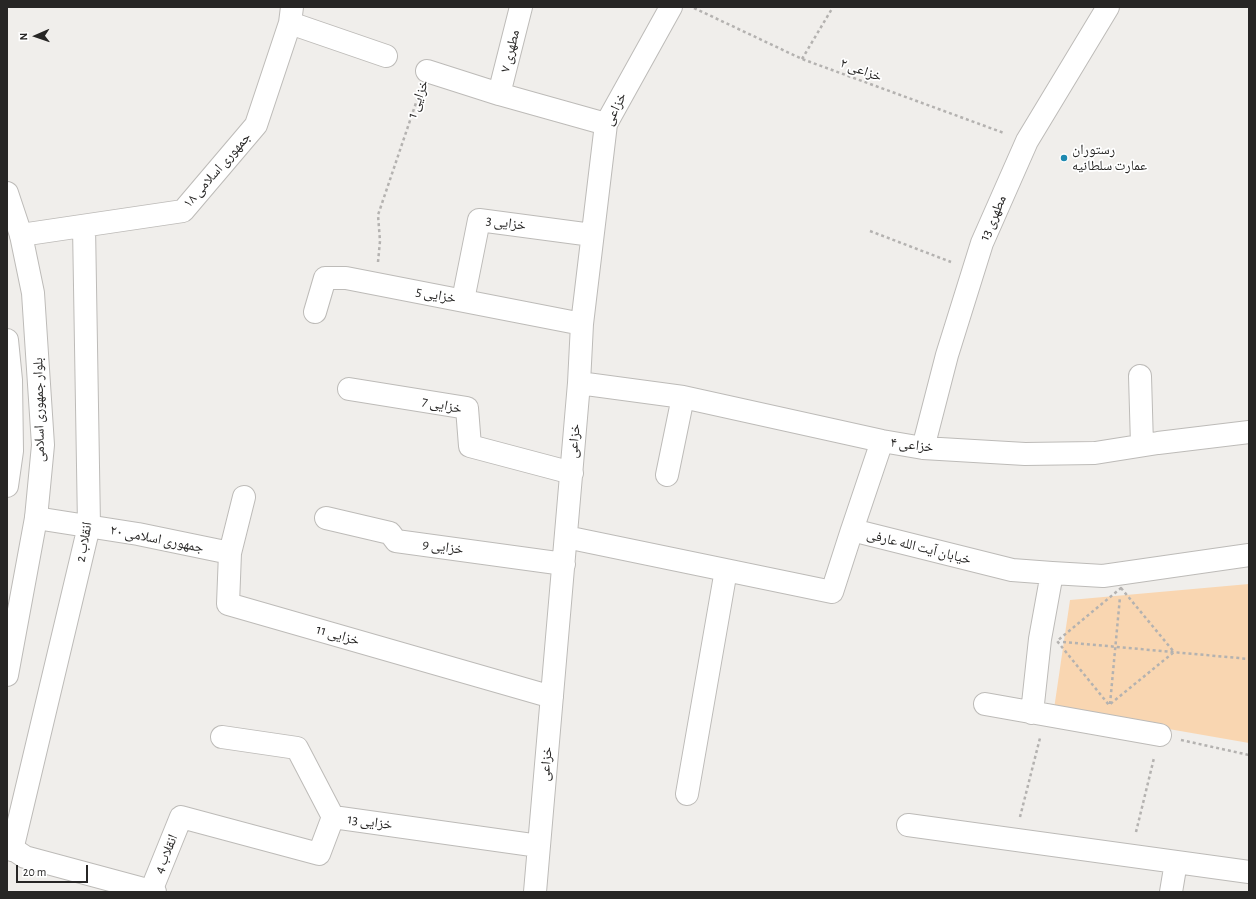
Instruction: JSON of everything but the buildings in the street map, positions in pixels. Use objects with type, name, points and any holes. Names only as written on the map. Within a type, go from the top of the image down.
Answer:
[{"type":"street","name":"مطهری ۷","points":[[500,94],[521,7]]},
{"type":"street","name":"خزاعی","points":[[535,892],[572,473],[582,324],[606,124],[671,7]]},
{"type":"street","name":"مطهری 13","points":[[923,448],[947,355],[982,243],[1027,141],[1108,7]]},
{"type":"street","name":"جمهوری اسلامی ۱۸","points":[[21,235],[183,211],[256,125],[291,15],[386,56]]},
{"type":"street","name":"خزایی 1","points":[[427,71],[500,94],[606,124]]},
{"type":"street","name":"بلوار جمهوری اسلامی","points":[[7,193],[21,235],[34,293],[43,445],[36,518],[7,675]]},
{"type":"street","name":"خزایی 3","points":[[462,300],[479,220],[592,235]]},
{"type":"street","name":"انقلاب 2","points":[[10,848],[89,526],[84,226]]},
{"type":"street","name":"خزایی 5","points":[[315,312],[325,278],[346,278],[582,324]]},
{"type":"street","name":"بلوار جمهوری اسلامی","points":[[7,340],[12,451],[7,486]]},
{"type":"street","points":[[1140,376],[1142,445]]},
{"type":"street","name":"خزاعی ۴","points":[[579,383],[683,397],[882,441],[923,448],[1025,454],[1095,452],[1249,432]]},
{"type":"street","name":"خزایی 7","points":[[349,389],[468,408],[470,446],[572,473]]},
{"type":"street","points":[[667,475],[683,397]]},
{"type":"street","points":[[852,530],[882,441]]},
{"type":"street","name":"خزایی 11","points":[[244,497],[230,553],[228,604],[552,697]]},
{"type":"street","name":"جمهوری اسلامی ۲۰","points":[[36,518],[138,534],[230,553]]},
{"type":"street","name":"خزایی 9","points":[[326,518],[390,533],[396,541],[564,564]]},
{"type":"street","name":"خیابان آیت الله عارفی","points":[[566,537],[832,592],[852,530],[1012,570],[1103,576],[1122,580],[1249,555]]},
{"type":"street","points":[[687,794],[726,570]]},
{"type":"street","points":[[1039,714],[1049,640],[1052,573]]},
{"type":"street","points":[[985,704],[1039,714],[1109,716],[1160,735]]},
{"type":"street","points":[[222,737],[297,748],[333,817]]},
{"type":"street","name":"خزایی 13","points":[[181,817],[319,854],[333,817],[539,846]]},
{"type":"street","name":"انقلاب 4","points":[[153,892],[181,817]]},
{"type":"street","points":[[908,825],[1249,872]]},
{"type":"street","points":[[10,848],[25,858],[153,892]]},
{"type":"street","points":[[1171,892],[1176,862]]},
{"type":"path","name":"خزاعی ۲","points":[[692,7],[802,59],[1027,141]]},
{"type":"path","points":[[802,59],[833,7]]},
{"type":"path","name":"خزایی 1","points":[[375,284],[380,241],[378,215],[427,71]]},
{"type":"path","points":[[870,231],[973,270]]},
{"type":"path","points":[[1049,640],[1122,580]]},
{"type":"path","points":[[1109,716],[1122,580]]},
{"type":"path","points":[[1122,580],[1174,652]]},
{"type":"path","points":[[1049,640],[1249,658]]},
{"type":"path","points":[[1049,640],[1109,716]]},
{"type":"path","points":[[1109,716],[1174,652]]},
{"type":"path","points":[[1014,840],[1039,714]]},
{"type":"path","points":[[1130,856],[1160,735],[1249,755]]},
{"type":"shaded area","points":[[1249,584],[1249,743],[1054,709],[1070,600]]},
{"type":"place","name":"رستوران عمارت سلطانیه","points":[[1064,158]]}]
